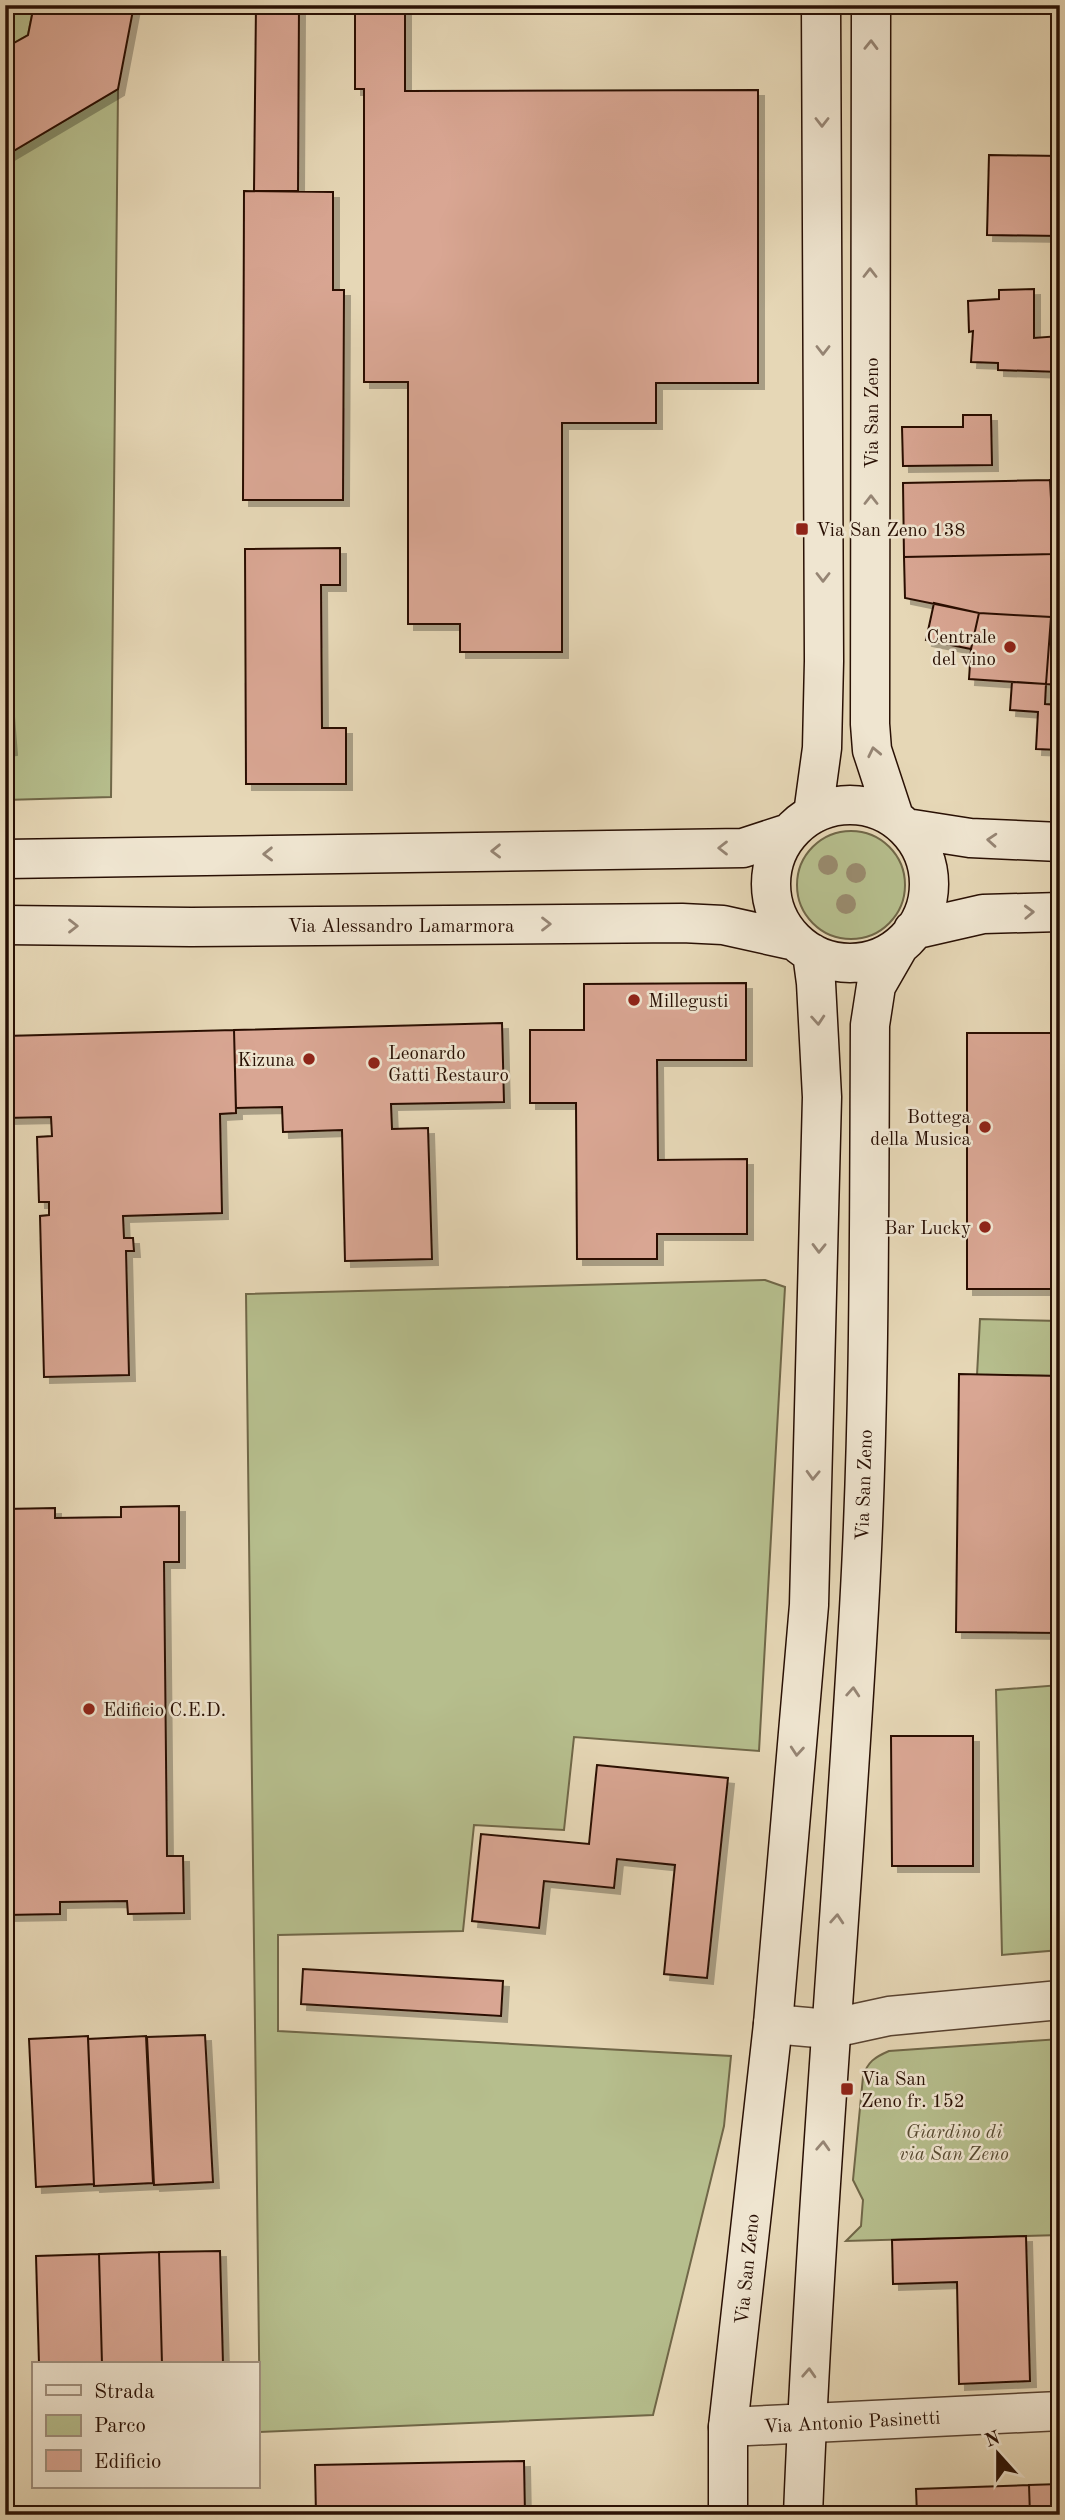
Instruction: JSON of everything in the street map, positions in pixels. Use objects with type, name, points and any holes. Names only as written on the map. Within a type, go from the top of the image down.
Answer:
[{"type":"street","points":[[821,5],[824,661],[822,748],[801,823],[777,852],[771,875],[772,897],[779,919],[803,947],[829,959],[847,962],[865,961],[906,938],[983,914],[1060,912]]},
{"type":"street","name":"Via San Zeno","points":[[871,5],[870,724],[872,750],[900,823]]},
{"type":"street","points":[[5,859],[743,848],[833,806],[854,804],[875,808],[900,823],[918,843],[925,860],[929,878],[928,897],[923,914],[906,938]]},
{"type":"street","points":[[900,823],[970,838],[1060,842]]},
{"type":"street","name":"Via Alessandro Lamarmora","points":[[5,925],[205,927],[682,923],[723,925],[803,947]]},
{"type":"street","name":"Via San Zeno","points":[[803,2515],[829,2029],[859,1608],[869,1294],[870,1025],[876,986],[906,938]]},
{"type":"street","name":"Via San Zeno","points":[[728,2515],[728,2427],[773,2024],[809,1605],[822,1097],[816,983],[803,947]]},
{"type":"street","points":[[773,2024],[829,2029],[889,2016],[1060,2000]]},
{"type":"street","name":"Via Antonio Pasinetti","points":[[728,2427],[1060,2411]]},
{"type":"green space","points":[[5,5],[34,5],[28,35],[5,48]]},
{"type":"green space","points":[[118,89],[111,797],[5,800],[5,750],[11,749],[5,672],[5,156]]},
{"type":"green space","points":[[851,831],[872,835],[889,847],[901,864],[905,885],[901,906],[889,923],[872,935],[851,939],[830,935],[813,923],[801,906],[797,885],[801,864],[813,847],[830,835]]},
{"type":"green space","points":[[765,1280],[785,1287],[759,1751],[574,1737],[564,1830],[474,1825],[463,1931],[278,1935],[278,2031],[731,2056],[724,2126],[653,2415],[260,2432],[246,1294]]},
{"type":"green space","points":[[980,1319],[1060,1321],[1060,1376],[977,1375]]},
{"type":"green space","points":[[1060,1685],[1060,1950],[1002,1955],[996,1690]]},
{"type":"green space","name":"Giardino di via San Zeno","points":[[1060,2039],[1060,2235],[846,2241],[861,2226],[863,2200],[853,2180],[863,2077],[872,2061],[889,2051]]},
{"type":"building","points":[[34,5],[134,5],[118,89],[5,156],[5,48],[28,35]]},
{"type":"building","points":[[256,5],[299,5],[298,191],[254,191]]},
{"type":"building","points":[[355,5],[405,5],[405,91],[758,90],[758,383],[656,383],[656,423],[562,423],[562,652],[460,652],[460,624],[408,624],[408,382],[364,382],[364,89],[355,89]]},
{"type":"building","points":[[989,155],[1060,156],[1060,236],[987,235]]},
{"type":"building","points":[[244,191],[333,192],[333,290],[344,290],[343,500],[243,500]]},
{"type":"building","points":[[1034,289],[1034,338],[1060,336],[1060,372],[998,370],[998,363],[971,362],[973,331],[969,332],[968,301],[999,299],[999,290]]},
{"type":"building","points":[[963,415],[991,415],[992,465],[903,466],[902,427],[963,427]]},
{"type":"building","points":[[1050,480],[1060,480],[1060,554],[1054,554]]},
{"type":"building","points":[[1050,480],[1054,554],[904,557],[903,483]]},
{"type":"building","points":[[340,548],[340,585],[321,585],[322,728],[346,728],[346,784],[246,784],[245,549]]},
{"type":"building","points":[[1054,554],[1051,617],[979,613],[905,598],[904,557]]},
{"type":"building","points":[[934,603],[979,613],[971,649],[926,640]]},
{"type":"building","points":[[979,613],[1051,617],[1046,684],[969,679],[971,649]]},
{"type":"building","points":[[1049,644],[1060,645],[1060,685],[1046,684]]},
{"type":"building","points":[[5,672],[11,749],[5,750]]},
{"type":"building","points":[[1012,682],[1046,684],[1045,704],[1060,705],[1060,750],[1036,749],[1038,712],[1010,710]]},
{"type":"building","points":[[1057,970],[1060,970],[1060,1289],[967,1289],[967,1033],[1057,1033]]},
{"type":"building","points":[[746,983],[746,1060],[657,1060],[658,1160],[747,1159],[747,1234],[657,1234],[657,1259],[577,1259],[576,1103],[530,1103],[530,1030],[584,1030],[584,984]]},
{"type":"building","points":[[502,1023],[504,1102],[391,1104],[392,1129],[428,1128],[432,1259],[345,1261],[342,1130],[283,1132],[282,1107],[236,1108],[234,1030]]},
{"type":"building","points":[[234,1030],[236,1113],[220,1114],[222,1213],[123,1216],[124,1238],[133,1238],[134,1251],[126,1251],[129,1375],[44,1377],[40,1216],[49,1215],[49,1202],[39,1202],[37,1137],[52,1136],[51,1117],[5,1118],[5,1036]]},
{"type":"building","points":[[959,1374],[1060,1376],[1060,1633],[956,1632]]},
{"type":"building","name":"Edificio C.E.D.","points":[[179,1506],[179,1562],[164,1562],[167,1856],[183,1856],[184,1913],[128,1914],[127,1901],[60,1902],[60,1914],[6,1915],[5,1862],[14,1862],[11,1560],[5,1560],[5,1509],[55,1508],[55,1518],[121,1517],[121,1507]]},
{"type":"building","points":[[891,1736],[973,1736],[973,1866],[892,1866]]},
{"type":"building","points":[[597,1765],[728,1778],[707,1978],[664,1974],[675,1865],[617,1859],[614,1888],[544,1881],[539,1928],[472,1921],[481,1834],[589,1844]]},
{"type":"building","points":[[303,1969],[503,1981],[501,2016],[301,2004]]},
{"type":"building","points":[[205,2035],[213,2182],[154,2185],[147,2037]]},
{"type":"building","points":[[88,2036],[94,2184],[36,2187],[29,2039]]},
{"type":"building","points":[[146,2036],[153,2183],[94,2186],[88,2039]]},
{"type":"building","points":[[1026,2236],[1030,2381],[959,2384],[957,2282],[893,2284],[892,2240]]},
{"type":"building","points":[[220,2251],[223,2362],[162,2362],[159,2252]]},
{"type":"building","points":[[159,2252],[162,2362],[102,2362],[99,2254]]},
{"type":"building","points":[[99,2254],[102,2362],[39,2362],[36,2256]]},
{"type":"building","points":[[524,2461],[525,2515],[316,2515],[315,2465]]},
{"type":"building","points":[[1060,2484],[1060,2515],[1030,2515],[1029,2485]]},
{"type":"building","points":[[1029,2485],[1030,2515],[917,2515],[916,2489]]},
{"type":"place","name":"Via San Zeno 138","points":[[802,529]]},
{"type":"place","name":"Centrale del vino","points":[[1010,647]]},
{"type":"place","name":"Millegusti","points":[[634,1000]]},
{"type":"place","name":"Kizuna","points":[[309,1059]]},
{"type":"place","name":"Leonardo Gatti Restauro","points":[[374,1063]]},
{"type":"place","name":"Bottega della Musica","points":[[985,1127]]},
{"type":"place","name":"Bar Lucky","points":[[985,1227]]},
{"type":"place","name":"Edificio C.E.D.","points":[[89,1709]]},
{"type":"place","name":"Via San Zeno fr. 152","points":[[847,2089]]}]
